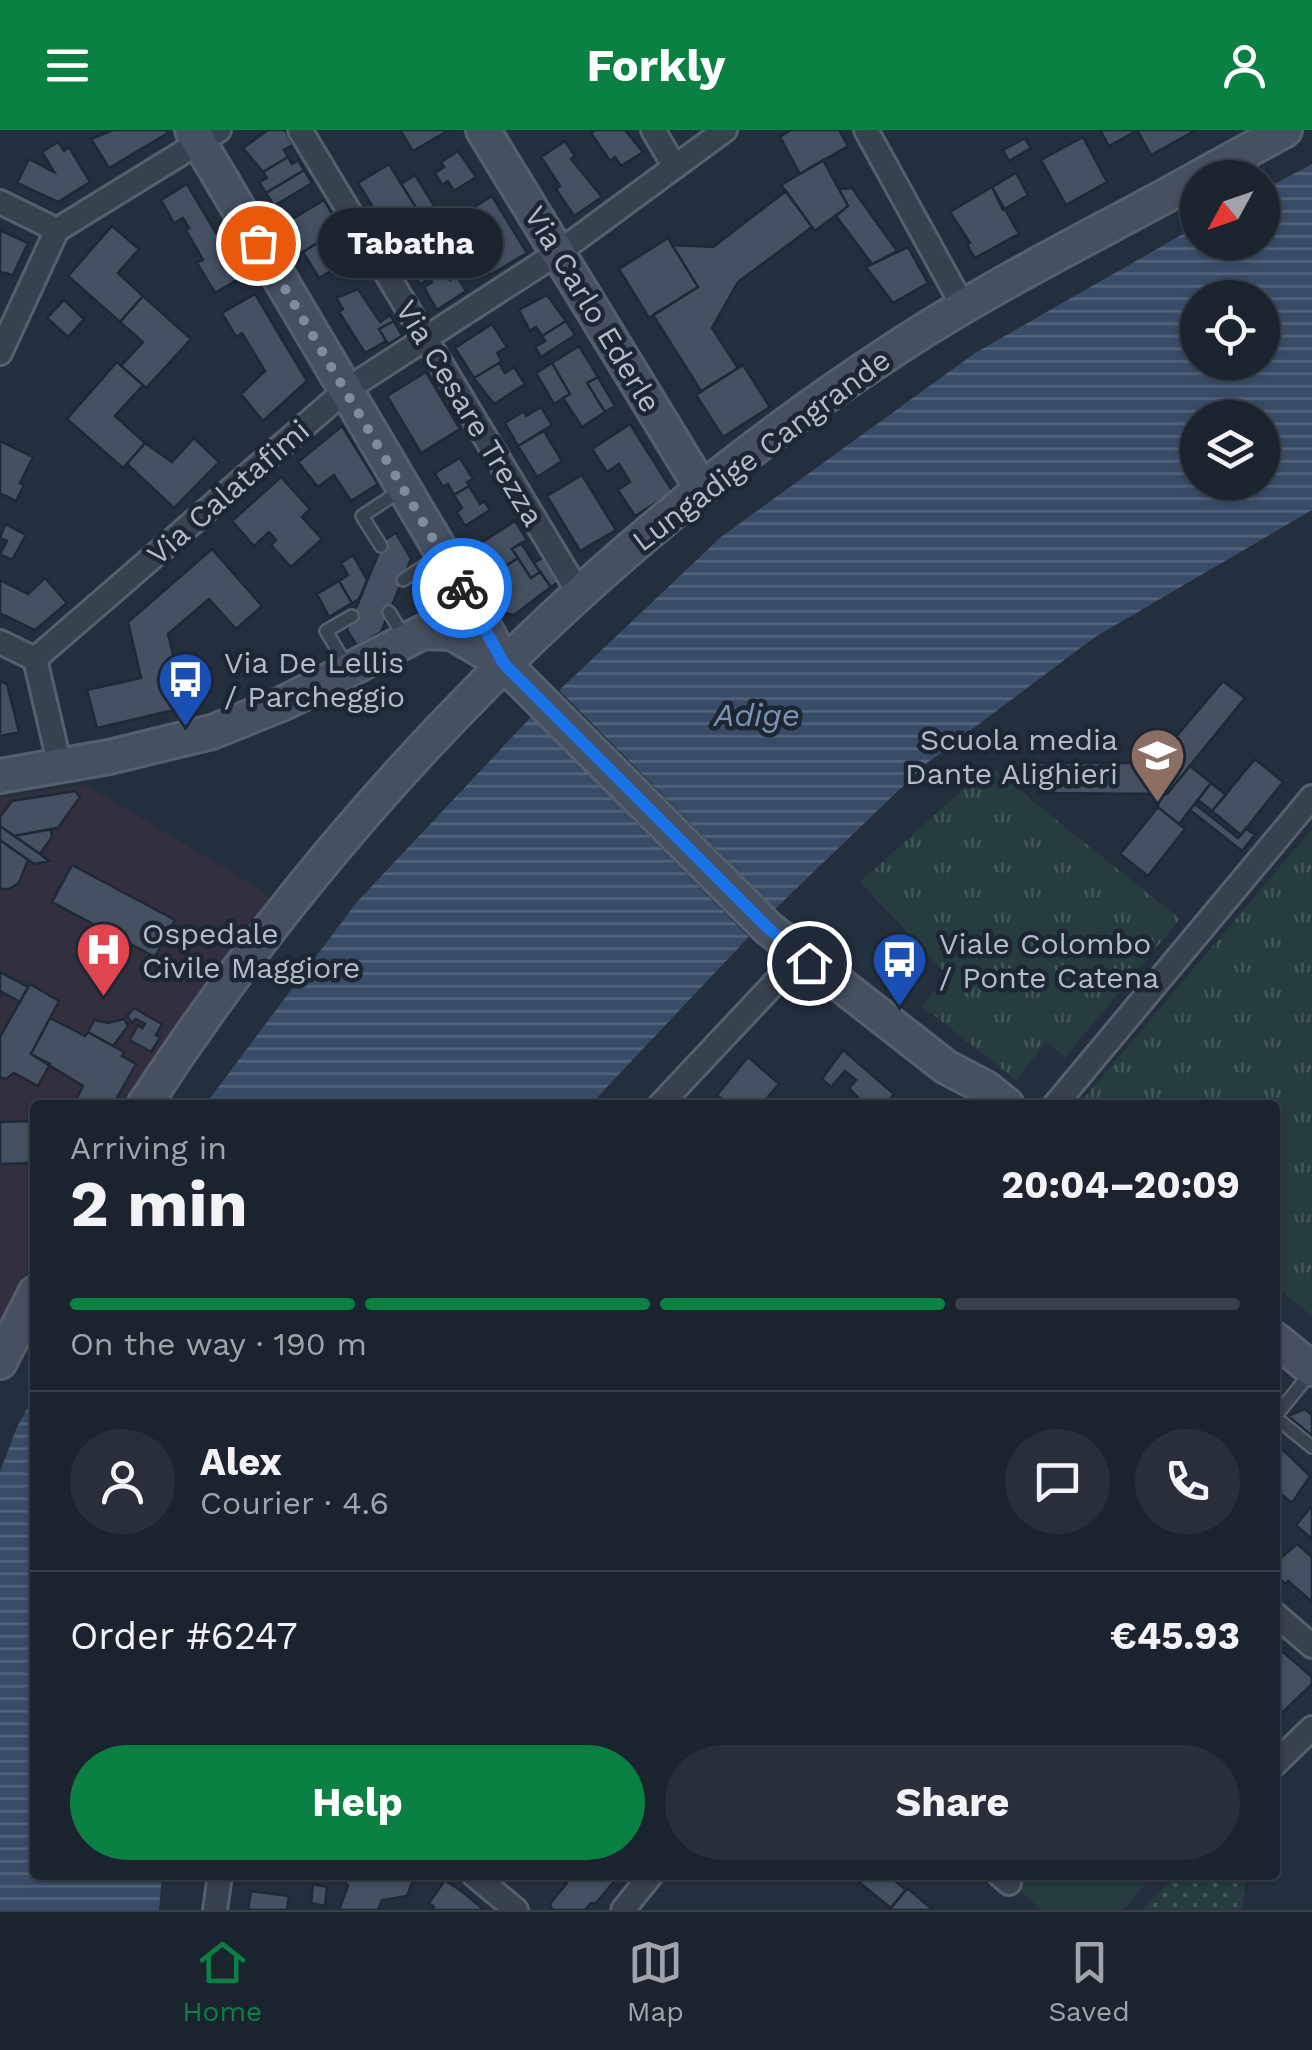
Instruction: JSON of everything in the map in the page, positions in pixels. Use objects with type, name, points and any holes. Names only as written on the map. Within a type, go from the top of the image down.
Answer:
[{"type":"street","name":"Via Cesare Trezza","points":[[300,130],[579,593]]},
{"type":"street","name":"Via Carlo Ederle","points":[[483,130],[702,489]]},
{"type":"street","points":[[653,130],[675,167]]},
{"type":"street","name":"Via Calatafimi","points":[[34,659],[346,390],[559,252],[725,130]]},
{"type":"street","points":[[866,130],[964,308]]},
{"type":"street","name":"Lungadige Cangrande","points":[[1231,160],[1285,130]]},
{"type":"street","points":[[0,353],[57,230],[203,134],[504,664],[768,928],[946,1067],[1001,1100]]},
{"type":"street","name":"Lungadige Cangrande","points":[[147,1100],[282,910],[366,810],[504,664],[579,593],[792,418],[903,344],[1180,188]]},
{"type":"street","points":[[0,202],[57,230]]},
{"type":"street","points":[[0,776],[212,732],[284,704],[349,670],[455,595],[449,565]]},
{"type":"street","points":[[406,628],[452,633],[504,664]]},
{"type":"street","points":[[0,642],[34,659],[60,766]]},
{"type":"street","points":[[1059,1100],[1312,797]]},
{"type":"street","points":[[667,1097],[800,956]]},
{"type":"street","points":[[946,1067],[972,1100]]},
{"type":"street","points":[[0,1362],[30,1303]]},
{"type":"street","points":[[1280,1343],[1312,1370]]},
{"type":"street","points":[[1280,1618],[1312,1646]]},
{"type":"street","points":[[1280,1759],[1312,1728]]},
{"type":"street","points":[[215,1910],[219,1880]]},
{"type":"street","points":[[480,1880],[516,1910]]},
{"type":"street","points":[[623,1910],[647,1880]]},
{"type":"lane","points":[[382,546],[362,516],[404,489]]},
{"type":"lane","points":[[403,580],[449,565]]},
{"type":"lane","points":[[349,670],[326,631],[352,616]]},
{"type":"lane","points":[[1280,1411],[1312,1370]]},
{"type":"lane","points":[[1280,1421],[1312,1447]]},
{"type":"shaded area","name":"Ospedale Civile Maggiore","points":[[86,785],[258,888],[277,905],[131,1100],[30,1100],[30,1273],[0,1325],[0,798]]},
{"type":"green space","points":[[989,766],[1180,919],[1065,1057],[1046,1042],[1016,1080],[922,1006],[947,975],[860,882]]},
{"type":"green space","points":[[1312,829],[1312,1316],[1280,1290],[1280,1100],[1082,1100]]},
{"type":"green space","points":[[1018,1880],[1149,1880],[1123,1910],[1042,1910],[1013,1885]]},
{"type":"green space","points":[[1172,1880],[1245,1880],[1242,1910],[1142,1910]]},
{"type":"water","name":"Adige","points":[[1312,164],[1312,510],[1095,637],[927,763],[775,909],[595,1100],[209,1100],[356,903],[531,717],[721,537],[975,353],[1180,236],[1180,260],[1280,260],[1280,181]]},
{"type":"water","points":[[30,1403],[30,1880],[162,1880],[159,1910],[0,1910],[0,1472]]},
{"type":"pier","points":[[559,690],[775,909],[749,937],[531,717]]},
{"type":"building","points":[[113,130],[168,133],[109,168],[91,139]]},
{"type":"building","points":[[268,130],[285,130],[293,145],[284,150],[288,157],[263,172],[243,148]]},
{"type":"building","points":[[400,130],[449,130],[413,151]]},
{"type":"building","points":[[625,130],[643,152],[621,166],[615,157],[610,161],[591,133]]},
{"type":"building","points":[[790,130],[839,130],[848,146],[800,174],[780,137]]},
{"type":"building","points":[[1100,130],[1138,130],[1109,146]]},
{"type":"building","points":[[1137,130],[1196,130],[1151,155]]},
{"type":"building","points":[[1083,137],[1107,182],[1066,205],[1041,160]]},
{"type":"building","points":[[1025,138],[1031,148],[1009,161],[1003,150]]},
{"type":"building","points":[[565,141],[575,156],[571,159],[602,197],[574,216],[541,157]]},
{"type":"building","points":[[58,142],[64,151],[69,147],[90,182],[58,202],[17,183],[29,159],[54,172],[42,152]]},
{"type":"building","points":[[458,151],[476,177],[454,191],[448,181],[442,185],[435,173],[444,167],[441,162]]},
{"type":"building","points":[[288,157],[292,164],[298,160],[304,170],[266,193],[259,182],[267,178],[263,172]]},
{"type":"building","points":[[823,160],[848,206],[815,231],[781,185]]},
{"type":"building","points":[[389,164],[420,214],[389,233],[358,183]]},
{"type":"building","points":[[304,170],[312,183],[274,206],[266,193]]},
{"type":"building","points":[[1016,173],[1028,195],[1003,210],[992,187]]},
{"type":"building","points":[[415,175],[440,215],[402,239],[396,229],[420,214],[401,184]]},
{"type":"building","points":[[187,184],[242,277],[215,293],[197,263],[203,260],[186,230],[189,228],[183,218],[174,223],[161,200]]},
{"type":"building","points":[[992,187],[1019,234],[975,258],[950,212]]},
{"type":"building","points":[[852,188],[897,251],[872,264],[836,216],[848,206],[839,189]]},
{"type":"building","points":[[786,191],[812,227],[738,282],[712,328],[738,368],[701,391],[653,315],[698,287],[672,245],[713,247]]},
{"type":"building","points":[[492,196],[527,253],[490,275],[476,252],[490,243],[482,231],[468,240],[455,219]]},
{"type":"building","points":[[324,200],[341,229],[301,253],[284,224]]},
{"type":"building","points":[[112,226],[139,249],[118,273],[143,296],[120,322],[68,276]]},
{"type":"building","points":[[0,230],[28,243],[13,275],[0,272]]},
{"type":"building","points":[[328,236],[341,265],[319,278],[303,252]]},
{"type":"building","points":[[668,238],[698,287],[649,318],[619,269]]},
{"type":"building","points":[[908,247],[928,283],[893,303],[866,267]]},
{"type":"building","points":[[434,249],[450,280],[457,276],[466,291],[437,310],[424,287],[432,282],[430,278],[420,284],[408,265],[414,262],[411,257],[418,253],[421,258]]},
{"type":"building","points":[[358,289],[380,322],[390,315],[394,321],[379,329],[386,341],[365,353],[339,312],[343,309],[336,298]]},
{"type":"building","points":[[255,294],[307,381],[263,421],[241,394],[265,371],[242,333],[236,337],[222,313]]},
{"type":"building","points":[[547,295],[566,321],[542,336],[536,327],[530,331],[519,310]]},
{"type":"building","points":[[143,296],[191,339],[146,388],[121,366],[143,342],[120,322]]},
{"type":"building","points":[[64,300],[84,319],[68,337],[47,318]]},
{"type":"building","points":[[394,321],[402,336],[388,344],[379,329]]},
{"type":"building","points":[[566,321],[575,335],[541,357],[535,347],[545,341],[542,336]]},
{"type":"building","points":[[492,324],[507,347],[497,353],[502,361],[474,378],[455,348]]},
{"type":"building","points":[[579,346],[598,377],[587,383],[605,412],[582,427],[563,398],[570,394],[552,363]]},
{"type":"building","points":[[117,362],[143,385],[115,416],[145,443],[123,468],[67,419]]},
{"type":"building","points":[[499,363],[505,373],[514,367],[525,384],[494,404],[474,378]]},
{"type":"building","points":[[552,363],[570,394],[554,404],[536,373]]},
{"type":"building","points":[[743,365],[770,407],[723,437],[696,395]]},
{"type":"building","points":[[426,372],[460,429],[421,453],[387,396]]},
{"type":"building","points":[[598,377],[615,406],[605,412],[587,383]]},
{"type":"building","points":[[541,407],[552,425],[518,446],[505,423],[524,411],[526,416]]},
{"type":"building","points":[[630,424],[673,492],[635,516],[618,490],[630,482],[619,464],[607,472],[592,449]]},
{"type":"building","points":[[342,426],[378,484],[351,501],[334,475],[318,487],[298,462]]},
{"type":"building","points":[[544,431],[562,461],[537,477],[518,446]]},
{"type":"building","points":[[194,438],[219,462],[174,508],[127,464],[145,443],[172,462]]},
{"type":"building","points":[[0,441],[33,457],[16,501],[0,493]]},
{"type":"building","points":[[460,458],[473,479],[454,495],[448,484],[443,487],[435,473]]},
{"type":"building","points":[[582,475],[616,530],[580,551],[547,496]]},
{"type":"building","points":[[281,477],[310,509],[302,517],[322,539],[291,567],[271,545],[276,540],[269,532],[254,546],[232,521]]},
{"type":"building","points":[[469,486],[480,504],[484,501],[490,510],[465,526],[457,512],[462,508],[454,495]]},
{"type":"building","points":[[515,521],[527,540],[512,549],[518,558],[494,573],[476,546]]},
{"type":"building","points":[[5,524],[26,535],[12,560],[0,554],[7,541],[0,538]]},
{"type":"building","points":[[396,533],[411,559],[381,632],[357,646],[347,630],[384,540]]},
{"type":"building","points":[[521,543],[540,572],[531,578],[512,549]]},
{"type":"building","points":[[212,549],[262,606],[236,629],[209,599],[168,634],[176,666],[165,668],[174,710],[97,728],[87,690],[141,678],[128,622]]},
{"type":"building","points":[[353,555],[367,580],[359,599],[352,603],[339,581],[348,575],[341,563]]},
{"type":"building","points":[[545,556],[560,581],[551,587],[534,563]]},
{"type":"building","points":[[518,558],[531,578],[540,572],[551,587],[514,615],[505,613],[490,588],[499,582],[494,573]]},
{"type":"building","points":[[45,578],[67,603],[35,630],[0,613],[0,580],[28,594]]},
{"type":"building","points":[[339,581],[352,603],[329,617],[317,594]]},
{"type":"building","points":[[0,681],[7,684],[19,732],[0,736]]},
{"type":"building","points":[[1223,681],[1245,698],[1167,794],[1038,793],[1037,763],[1154,763]]},
{"type":"building","points":[[1255,759],[1283,782],[1241,835],[1212,811]]},
{"type":"building","points":[[1190,766],[1211,783],[1179,824],[1158,807],[1157,794],[1167,794]]},
{"type":"building","points":[[1211,783],[1226,795],[1212,811],[1198,800]]},
{"type":"building","points":[[75,791],[80,797],[58,828],[14,836],[0,826],[0,817],[12,801]]},
{"type":"building","points":[[1195,804],[1238,838],[1246,828],[1255,835],[1242,851],[1190,810]]},
{"type":"building","points":[[1158,807],[1185,829],[1148,876],[1120,854]]},
{"type":"building","points":[[0,826],[49,861],[34,864],[0,840]]},
{"type":"building","points":[[51,829],[52,837],[40,854],[14,836]]},
{"type":"building","points":[[0,840],[28,860],[19,883],[9,889],[0,889]]},
{"type":"building","points":[[72,865],[175,920],[155,957],[52,902]]},
{"type":"building","points":[[0,972],[28,987],[20,1002],[2,992],[0,997]]},
{"type":"building","points":[[30,984],[59,1001],[31,1054],[50,1064],[38,1086],[14,1073],[0,1078],[0,1037]]},
{"type":"building","points":[[134,1008],[162,1024],[156,1035],[160,1038],[151,1052],[130,1040],[138,1025],[142,1028],[145,1024],[136,1019],[132,1023],[127,1016]]},
{"type":"building","points":[[50,1018],[85,1036],[88,1032],[124,1052],[122,1056],[136,1064],[116,1100],[76,1100],[83,1086],[31,1054]]},
{"type":"building","points":[[124,1019],[128,1026],[113,1046],[88,1032],[94,1020],[108,1023]]},
{"type":"building","points":[[843,1050],[894,1094],[889,1100],[860,1100],[849,1088],[856,1080],[845,1071],[831,1087],[822,1079]]},
{"type":"building","points":[[748,1057],[779,1084],[765,1100],[724,1100],[717,1095]]},
{"type":"building","points":[[30,1121],[30,1163],[0,1164],[0,1122]]},
{"type":"building","points":[[1305,1409],[1312,1415],[1312,1436],[1288,1416]]},
{"type":"building","points":[[1280,1447],[1310,1476],[1292,1503],[1280,1493]]},
{"type":"building","points":[[1312,1506],[1312,1539],[1296,1525]]},
{"type":"building","points":[[1297,1544],[1312,1557],[1312,1602],[1288,1581],[1286,1584],[1280,1579],[1280,1559]]},
{"type":"building","points":[[1280,1649],[1312,1677],[1312,1684],[1283,1712]]},
{"type":"building","points":[[344,1880],[413,1880],[407,1896],[382,1900],[378,1910],[339,1910],[348,1886]]},
{"type":"building","points":[[445,1880],[484,1910],[432,1910],[434,1907],[429,1903]]},
{"type":"building","points":[[563,1880],[615,1880],[585,1910],[552,1910],[550,1904],[567,1883]]},
{"type":"building","points":[[856,1880],[894,1880],[906,1890],[891,1908]]},
{"type":"building","points":[[313,1884],[327,1887],[325,1906],[311,1903]]},
{"type":"building","points":[[907,1888],[933,1910],[889,1910]]},
{"type":"building","points":[[251,1891],[289,1896],[287,1910],[248,1910]]},
{"type":"way so far","points":[[258,243],[462,588]]},
{"type":"place","name":"Tabatha","points":[[258,243]]},
{"type":"place","name":"Via De Lellis / Parcheggio","points":[[185,728]]},
{"type":"place","name":"Scuola media Dante Alighieri","points":[[1157,805]]},
{"type":"place","name":"Ospedale Civile Maggiore","points":[[103,999]]},
{"type":"place","name":"Viale Colombo / Ponte Catena","points":[[900,1009]]},
{"type":"route","points":[[462,588],[504,664],[768,928],[809,963]]}]
